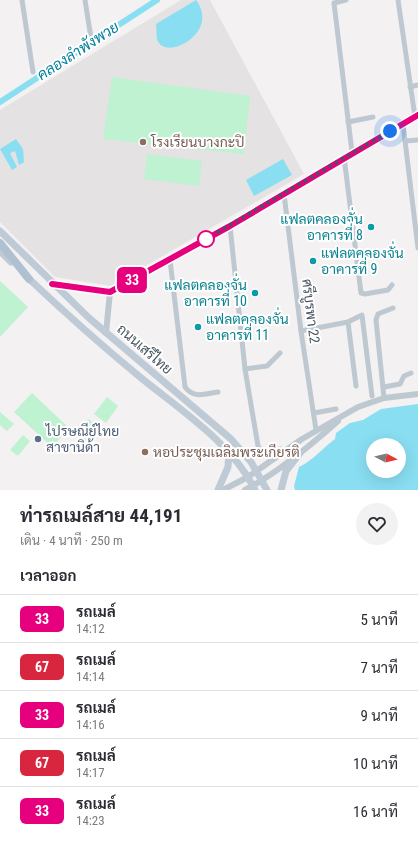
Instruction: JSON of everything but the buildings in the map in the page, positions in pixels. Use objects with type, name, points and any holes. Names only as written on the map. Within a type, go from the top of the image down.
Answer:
[{"type":"main road","name":"ถนนเสรีไทย","points":[[0,231],[52,284],[106,333],[231,439],[258,471],[267,490]]},
{"type":"main road","points":[[0,243],[29,279]]},
{"type":"main road","name":"ถนนเสรีไทย","points":[[0,251],[91,335],[196,423],[229,453],[248,477],[254,488]]},
{"type":"main road","points":[[218,490],[228,468],[229,453]]},
{"type":"main road","points":[[281,490],[286,471],[300,453]]},
{"type":"street","points":[[22,0],[33,72]]},
{"type":"street","points":[[85,0],[91,38]]},
{"type":"street","points":[[346,0],[339,0],[334,3],[352,152]]},
{"type":"street","points":[[52,284],[110,292],[230,226],[352,152],[416,116],[410,86],[398,0]]},
{"type":"street","points":[[410,86],[418,85]]},
{"type":"street","points":[[348,122],[372,117]]},
{"type":"street","points":[[403,124],[418,248]]},
{"type":"street","points":[[405,141],[418,140]]},
{"type":"street","points":[[344,157],[362,293],[365,294],[388,290],[392,285]]},
{"type":"street","name":"ศรีบูรพา 22","points":[[284,194],[301,331],[316,430]]},
{"type":"street","points":[[230,226],[245,369],[258,447],[264,451],[281,449]]},
{"type":"street","points":[[170,260],[185,387],[190,394],[197,396],[218,392]]},
{"type":"street","points":[[106,333],[110,292]]},
{"type":"street","points":[[384,398],[376,320],[378,314],[393,308]]},
{"type":"street","points":[[301,331],[348,322],[362,315],[372,396]]},
{"type":"street","points":[[348,322],[356,386]]},
{"type":"street","points":[[245,369],[267,366],[280,353]]},
{"type":"street","points":[[384,387],[400,384],[404,376],[411,373]]},
{"type":"street","points":[[224,490],[258,471],[316,430],[367,403],[384,398],[418,394]]},
{"type":"street","points":[[314,413],[336,409]]},
{"type":"street","points":[[245,490],[254,488],[262,480],[300,453],[345,414]]},
{"type":"shaded area","name":"โรงเรียนบางกะปิ","points":[[181,0],[210,0],[304,174],[111,286],[55,277],[0,222],[0,110]]},
{"type":"green space","points":[[112,77],[250,96],[244,154],[103,139]]},
{"type":"green space","points":[[147,154],[202,161],[199,186],[144,179]]},
{"type":"green space","points":[[0,281],[28,307],[0,337]]},
{"type":"green space","points":[[32,393],[69,428],[52,447],[14,412]]},
{"type":"green space","points":[[107,397],[118,406],[106,423],[94,414]]},
{"type":"green space","points":[[0,412],[14,424],[7,431],[0,425]]},
{"type":"green space","points":[[88,419],[100,427],[87,444],[75,435]]},
{"type":"green space","points":[[23,435],[30,441],[18,456],[10,450]]},
{"type":"water","points":[[196,0],[202,12],[201,23],[196,33],[188,41],[179,46],[170,48],[162,46],[157,39],[156,24]]},
{"type":"water","points":[[16,139],[23,149],[24,162],[19,165],[15,151],[10,153],[17,167],[12,170],[0,149]]},
{"type":"water","points":[[283,159],[292,175],[254,196],[246,180]]},
{"type":"water","points":[[418,404],[418,490],[295,490],[294,486],[299,467],[313,458],[335,439],[336,433],[350,423],[363,420],[381,409]]},
{"type":"waterway","name":"คลองลำพังพวย","points":[[0,102],[157,0]]},
{"type":"bus line","name":"33","points":[[52,284],[110,292],[230,226],[352,152],[418,115]]},
{"type":"place","name":"โรงเรียนบางกะปิ","points":[[143,142]]},
{"type":"place","name":"แฟลตคลองจั่น อาคารที่ 8","points":[[371,227]]},
{"type":"place","name":"แฟลตคลองจั่น อาคารที่ 9","points":[[313,261]]},
{"type":"place","name":"แฟลตคลองจั่น อาคารที่ 10","points":[[255,293]]},
{"type":"place","name":"แฟลตคลองจั่น อาคารที่ 11","points":[[198,327]]},
{"type":"place","name":"ไปรษณีย์ไทย สาขานิด้า","points":[[38,439]]},
{"type":"place","name":"หอประชุมเฉลิมพระเกียรติ","points":[[145,452]]},
{"type":"route","points":[[206,239],[390,131]]}]
